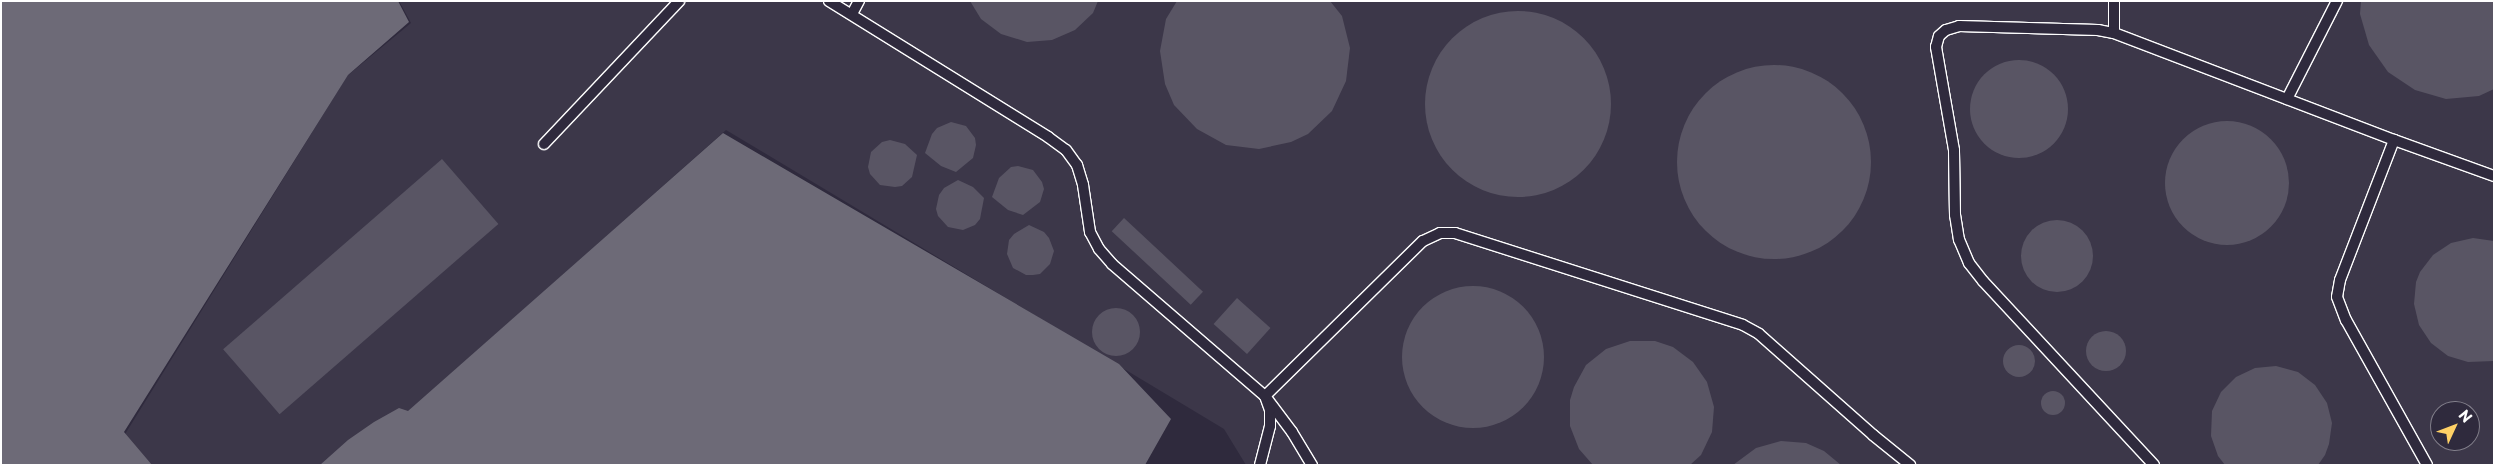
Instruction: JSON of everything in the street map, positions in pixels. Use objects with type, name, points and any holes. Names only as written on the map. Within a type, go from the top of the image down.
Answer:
[{"type":"lane","points":[[544,144],[679,1]]},
{"type":"lane","points":[[829,1],[1066,150],[1077,165],[1083,185],[1090,232],[1099,249],[1112,264],[1266,396],[1292,432],[1312,465]]},
{"type":"lane","points":[[852,14],[858,1]]},
{"type":"lane","points":[[2114,1],[2114,33]]},
{"type":"lane","points":[[2286,98],[2337,1]]},
{"type":"lane","points":[[2154,465],[1969,264],[1959,240],[1955,215],[1954,150],[1936,47],[1939,36],[1946,30],[1959,26],[2098,30],[2114,33],[2394,140],[2494,176]]},
{"type":"lane","points":[[2394,140],[2340,280],[2337,297],[2346,320],[2427,465]]},
{"type":"lane","points":[[1266,396],[1423,241],[1440,233],[1455,233],[1744,325],[1759,334],[1873,435],[1910,465]]},
{"type":"lane","points":[[1260,465],[1270,426],[1270,410],[1266,396]]},
{"type":"shaded area","points":[[1,1],[398,1],[409,22],[348,75],[124,432],[152,465],[1,465]]},
{"type":"shaded area","points":[[399,1],[2494,1],[2494,465],[1246,465],[1224,429],[726,130],[348,465],[147,465],[122,439],[347,76],[411,23]]},
{"type":"shaded area","points":[[723,133],[1119,364],[1171,419],[1145,465],[320,465],[348,440],[374,422],[399,408],[408,411]]},
{"type":"building","points":[[970,1],[1098,1],[1093,13],[1075,30],[1052,40],[1027,42],[1001,34],[981,19]]},
{"type":"building","points":[[1177,1],[1330,1],[1342,16],[1350,48],[1346,81],[1332,111],[1308,134],[1291,142],[1259,149],[1226,145],[1197,129],[1174,105],[1165,84],[1160,51],[1166,19]]},
{"type":"building","points":[[2361,1],[2494,1],[2494,89],[2479,96],[2446,99],[2415,90],[2388,72],[2369,45],[2360,14]]},
{"type":"building","points":[[1527,11],[1554,18],[1570,26],[1584,38],[1596,52],[1604,68],[1610,86],[1610,122],[1604,140],[1596,156],[1584,170],[1570,182],[1554,190],[1536,196],[1509,197],[1482,190],[1466,182],[1440,156],[1426,122],[1425,95],[1432,68],[1440,52],[1466,26],[1500,12]]},
{"type":"building","points":[[2019,60],[2038,64],[2053,75],[2064,90],[2068,109],[2064,128],[2053,143],[2038,154],[2019,158],[2000,154],[1985,143],[1974,128],[1970,109],[1974,90],[1985,75],[2000,64]]},
{"type":"building","points":[[1784,65],[1793,66],[1820,76],[1843,93],[1855,108],[1864,125],[1870,143],[1870,181],[1864,199],[1855,216],[1843,231],[1828,243],[1811,252],[1793,258],[1764,259],[1755,258],[1728,248],[1712,237],[1699,224],[1688,208],[1678,181],[1677,152],[1678,143],[1688,116],[1699,100],[1712,87],[1728,76],[1755,66]]},
{"type":"building","points":[[2227,121],[2251,126],[2271,139],[2284,159],[2289,183],[2284,207],[2271,227],[2251,240],[2227,245],[2203,240],[2183,227],[2170,207],[2165,183],[2170,159],[2183,139],[2203,126]]},
{"type":"building","points":[[951,122],[966,126],[975,138],[976,145],[973,158],[956,172],[941,166],[925,153],[932,134],[937,128]]},
{"type":"building","points":[[890,140],[905,144],[917,155],[912,177],[902,186],[880,185],[870,174],[868,167],[871,152],[882,142]]},
{"type":"building","points":[[442,159],[498,224],[280,414],[223,349]]},
{"type":"building","points":[[1018,166],[1033,170],[1042,182],[1044,189],[1040,202],[1023,215],[1008,210],[992,197],[999,178],[1011,167]]},
{"type":"building","points":[[958,180],[973,187],[984,198],[980,219],[975,225],[963,230],[948,227],[938,216],[936,209],[939,195],[944,188]]},
{"type":"building","points":[[1124,218],[1203,292],[1191,305],[1112,231]]},
{"type":"building","points":[[2057,220],[2071,223],[2083,230],[2090,242],[2093,256],[2090,270],[2083,282],[2071,289],[2057,292],[2043,289],[2031,282],[2024,270],[2021,256],[2024,242],[2031,230],[2043,223]]},
{"type":"building","points":[[1029,225],[1044,232],[1049,238],[1054,251],[1050,264],[1040,274],[1026,275],[1013,268],[1007,254],[1009,240],[1014,234]]},
{"type":"building","points":[[2473,238],[2494,241],[2494,361],[2468,362],[2448,356],[2431,343],[2419,325],[2414,304],[2416,282],[2420,272],[2433,255],[2451,243]]},
{"type":"building","points":[[1473,286],[1487,287],[1500,291],[1513,298],[1523,307],[1532,317],[1539,330],[1543,343],[1543,371],[1539,384],[1532,397],[1523,407],[1513,416],[1500,423],[1487,427],[1473,428],[1459,427],[1446,423],[1433,416],[1423,407],[1414,397],[1407,384],[1403,371],[1402,357],[1403,343],[1407,330],[1414,317],[1423,307],[1433,298],[1446,291],[1459,287]]},
{"type":"building","points":[[1237,298],[1270,328],[1247,354],[1214,324]]},
{"type":"building","points":[[1116,308],[1125,310],[1133,315],[1138,323],[1140,332],[1138,341],[1133,349],[1125,354],[1116,356],[1107,354],[1099,349],[1094,341],[1092,332],[1094,323],[1099,315],[1107,310]]},
{"type":"building","points":[[2110,331],[2117,334],[2123,340],[2126,351],[2125,359],[2117,368],[2110,371],[2102,371],[2095,368],[2087,359],[2086,347],[2089,340],[2098,332]]},
{"type":"building","points":[[1630,341],[1655,341],[1673,347],[1693,362],[1707,382],[1714,407],[1712,432],[1701,455],[1690,465],[1593,465],[1579,449],[1570,426],[1570,400],[1574,387],[1586,365],[1606,349]]},
{"type":"building","points":[[2019,345],[2030,350],[2035,361],[2030,372],[2019,377],[2008,372],[2003,361],[2008,350]]},
{"type":"building","points":[[2276,366],[2298,372],[2315,385],[2327,403],[2332,423],[2329,444],[2325,455],[2318,465],[2225,465],[2218,456],[2211,436],[2212,411],[2221,392],[2236,377],[2255,368]]},
{"type":"building","points":[[2053,391],[2058,392],[2064,398],[2064,408],[2058,414],[2053,415],[2048,414],[2042,408],[2041,403],[2042,398],[2048,392]]},
{"type":"building","points":[[1781,441],[1806,443],[1824,451],[1841,465],[1733,465],[1756,448]]}]
